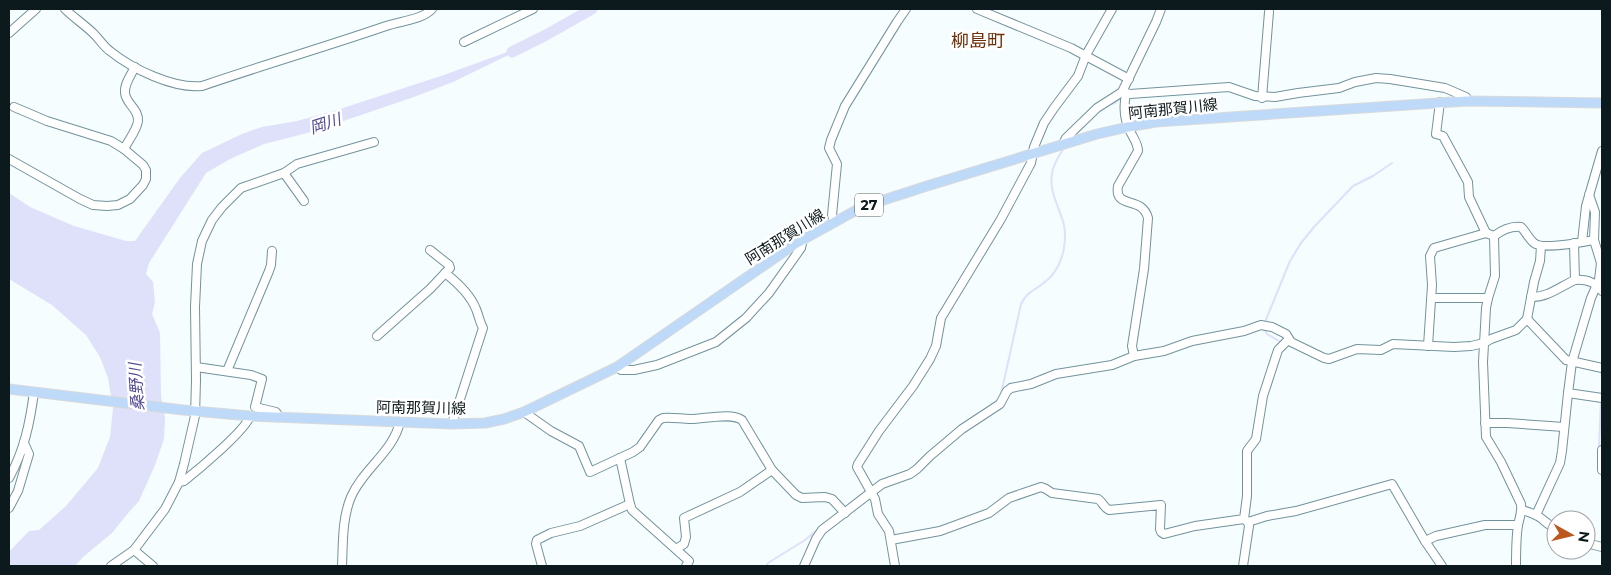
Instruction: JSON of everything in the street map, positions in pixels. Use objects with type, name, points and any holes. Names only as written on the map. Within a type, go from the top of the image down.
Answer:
[{"type":"main road","name":"阿南那賀川線","points":[[9,389],[195,412],[250,416],[452,424],[485,423],[524,412],[617,367],[803,239],[862,207],[1063,144],[1128,127],[1181,120],[1440,102],[1601,102]]},
{"type":"street","points":[[9,33],[36,9]]},
{"type":"street","points":[[65,9],[93,33],[109,51],[135,67],[178,84],[200,86],[395,23],[423,16],[432,9]]},
{"type":"street","points":[[464,42],[533,9]]},
{"type":"street","points":[[834,222],[832,215],[837,164],[829,148],[830,140],[845,106],[906,9]]},
{"type":"street","points":[[977,9],[1086,55],[1129,79]]},
{"type":"street","points":[[895,566],[889,531],[878,514],[875,499],[857,467],[858,464],[930,359],[936,346],[941,318],[1001,219],[1031,163],[1032,153],[1044,123],[1078,76],[1086,55],[1112,9]]},
{"type":"street","points":[[1134,356],[1132,346],[1144,269],[1148,218],[1142,206],[1122,200],[1118,197],[1117,193],[1118,186],[1138,151],[1138,146],[1128,127],[1124,110],[1124,93],[1161,9]]},
{"type":"street","points":[[1262,98],[1269,12]]},
{"type":"street","points":[[124,149],[138,120],[137,113],[127,100],[125,93],[128,81],[135,67]]},
{"type":"street","points":[[1063,144],[1071,133],[1097,108],[1124,93],[1229,87],[1262,98],[1339,88],[1355,82],[1376,78],[1445,88],[1466,97],[1467,101]]},
{"type":"street","points":[[1440,102],[1436,134],[1443,136],[1468,182],[1469,197],[1490,234],[1495,276],[1488,298],[1484,343],[1486,438],[1519,497],[1522,510],[1518,525],[1516,566]]},
{"type":"street","points":[[9,159],[93,205],[118,205],[130,199],[146,179],[146,170],[143,165],[111,141],[14,107]]},
{"type":"street","points":[[117,566],[128,558],[165,509],[179,482],[195,412],[194,307],[197,264],[202,242],[212,220],[241,188],[284,173],[297,164],[374,142]]},
{"type":"street","points":[[1575,280],[1578,243],[1586,206],[1602,151]]},
{"type":"street","points":[[284,173],[304,202]]},
{"type":"street","points":[[1536,515],[1560,464],[1572,362],[1591,298],[1600,288],[1601,258],[1595,212],[1589,196]]},
{"type":"street","points":[[1428,346],[1432,298],[1431,251],[1434,248],[1516,227],[1521,227],[1535,244],[1541,246],[1578,243],[1597,235]]},
{"type":"street","points":[[617,367],[621,370],[634,370],[657,365],[716,342],[746,318],[769,293],[801,248],[803,239]]},
{"type":"street","points":[[804,566],[822,530],[843,511],[870,490],[910,474],[917,469],[962,429],[1000,404],[1007,391],[1011,388],[1031,384],[1056,374],[1112,365],[1134,356],[1164,351],[1192,341],[1244,331],[1261,325],[1272,327],[1286,334],[1288,340],[1330,359],[1356,349],[1381,350],[1393,344],[1454,347],[1484,343],[1516,330],[1527,319],[1540,261],[1541,246]]},
{"type":"street","points":[[377,336],[430,289],[450,268],[449,265],[430,250]]},
{"type":"street","points":[[226,371],[269,271],[272,251]]},
{"type":"street","points":[[445,273],[459,284],[472,302],[483,328],[452,424]]},
{"type":"street","points":[[1531,297],[1548,294],[1575,280],[1594,282],[1600,288]]},
{"type":"street","points":[[1432,298],[1488,298]]},
{"type":"street","points":[[1527,319],[1566,360],[1602,368]]},
{"type":"street","points":[[1243,566],[1249,526],[1246,520],[1247,451],[1256,439],[1263,396],[1278,350],[1288,340]]},
{"type":"street","points":[[196,367],[251,375],[262,379],[254,407],[276,412],[279,417]]},
{"type":"street","points":[[9,478],[24,443],[38,393]]},
{"type":"street","points":[[1568,393],[1602,398]]},
{"type":"street","points":[[524,412],[551,431],[579,446],[590,472],[640,447],[659,420],[663,418],[739,418],[772,470],[796,494],[802,498],[825,497],[832,499],[843,511]]},
{"type":"street","points":[[179,482],[184,481],[210,458],[248,422],[250,416]]},
{"type":"street","points":[[342,566],[345,522],[351,497],[362,479],[395,437],[400,422]]},
{"type":"street","points":[[1485,423],[1508,422],[1564,427]]},
{"type":"street","points":[[9,508],[18,491],[29,454],[24,443]]},
{"type":"street","points":[[1602,450],[1602,470]]},
{"type":"street","points":[[620,458],[632,510],[689,561],[686,566]]},
{"type":"street","points":[[676,549],[684,544],[686,537],[684,518],[740,492],[772,470]]},
{"type":"street","points":[[891,540],[940,531],[990,513],[1009,498],[1041,487],[1052,494],[1098,499],[1103,507],[1109,510],[1161,505],[1160,529],[1164,534],[1195,526],[1246,520],[1296,511],[1392,484],[1442,566]]},
{"type":"street","points":[[542,566],[536,544],[537,540],[551,533],[580,526],[630,504]]},
{"type":"street","points":[[1522,510],[1536,515],[1546,523]]},
{"type":"street","points":[[1425,541],[1436,536],[1485,525],[1518,525]]},
{"type":"street","points":[[111,566],[134,550]]},
{"type":"street","points":[[134,550],[153,566]]},
{"type":"water","name":"桑野川","points":[[535,42],[453,82],[311,132],[264,144],[230,159],[206,173],[149,263],[146,274],[153,282],[155,302],[152,314],[160,333],[161,396],[165,418],[164,439],[139,501],[112,533],[75,566],[9,566],[9,552],[29,531],[39,530],[66,506],[98,468],[110,437],[113,408],[108,378],[100,357],[86,335],[52,305],[9,279],[9,193],[30,207],[74,226],[126,241],[135,241],[180,178],[202,153],[242,134],[262,127],[297,121],[337,110],[444,75]]},
{"type":"waterway","name":"岡川","points":[[512,52],[592,9]]},
{"type":"waterway","points":[[1108,105],[1115,103],[1123,96]]},
{"type":"waterway","points":[[996,402],[1000,397],[1021,304],[1029,293],[1051,277],[1062,255],[1065,229],[1051,184],[1053,169],[1064,148]]},
{"type":"waterway","points":[[1265,322],[1290,261],[1301,243],[1353,186],[1373,176],[1392,163]]},
{"type":"waterway","points":[[1264,329],[1267,334],[1279,341]]},
{"type":"waterway","points":[[1599,449],[1601,399]]},
{"type":"waterway","points":[[884,480],[898,474]]},
{"type":"waterway","points":[[849,504],[867,490]]},
{"type":"waterway","points":[[766,566],[818,529]]},
{"type":"district","name":"柳島町","points":[[978,41]]}]
